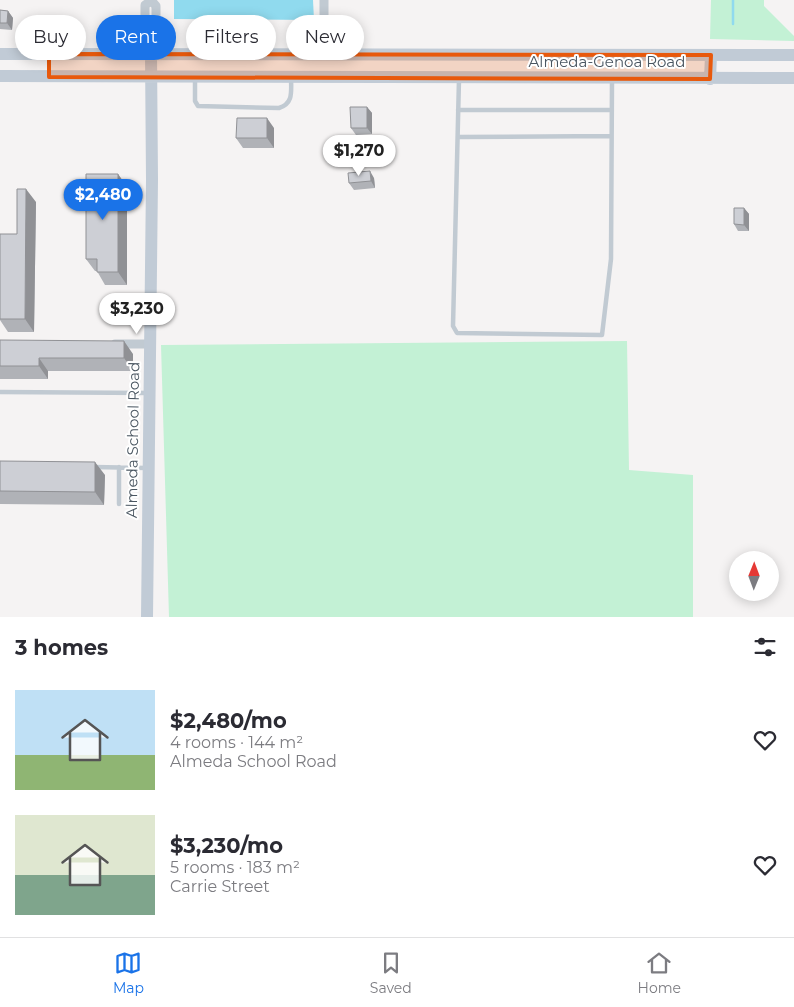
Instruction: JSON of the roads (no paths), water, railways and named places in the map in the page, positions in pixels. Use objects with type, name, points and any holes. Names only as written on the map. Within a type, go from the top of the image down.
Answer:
[{"type":"main road","name":"Almeda-Genoa Road","points":[[176,51],[286,53]]},
{"type":"main road","name":"Almeda-Genoa Road","points":[[0,54],[15,54]]},
{"type":"main road","name":"Almeda-Genoa Road","points":[[364,54],[794,55]]},
{"type":"main road","points":[[411,54],[412,77]]},
{"type":"main road","points":[[710,79],[711,54]]},
{"type":"main road","points":[[49,60],[49,77]]},
{"type":"main road","name":"Almeda School Road","points":[[147,617],[152,180],[150,60]]},
{"type":"main road","name":"Almeda-Genoa Road","points":[[0,76],[794,78]]},
{"type":"street","points":[[145,15],[145,5],[151,0],[156,6],[156,15]]},
{"type":"street","points":[[324,0],[324,15]]},
{"type":"street","points":[[103,344],[150,344]]},
{"type":"lane","points":[[195,77],[195,101],[198,106],[279,108],[285,106],[291,97],[291,77]]},
{"type":"lane","points":[[459,77],[454,326],[457,333],[602,335],[611,259],[612,78]]},
{"type":"lane","points":[[458,110],[611,110]]},
{"type":"lane","points":[[458,137],[611,136]]},
{"type":"lane","points":[[0,392],[150,394]]},
{"type":"lane","points":[[89,467],[149,468]]},
{"type":"lane","points":[[119,468],[119,504]]},
{"type":"water","points":[[174,0],[313,0],[314,15],[286,15],[286,20],[276,20],[276,15],[186,15],[186,19],[176,19],[176,15],[174,15]]},
{"type":"waterway","points":[[733,0],[733,24]]}]
